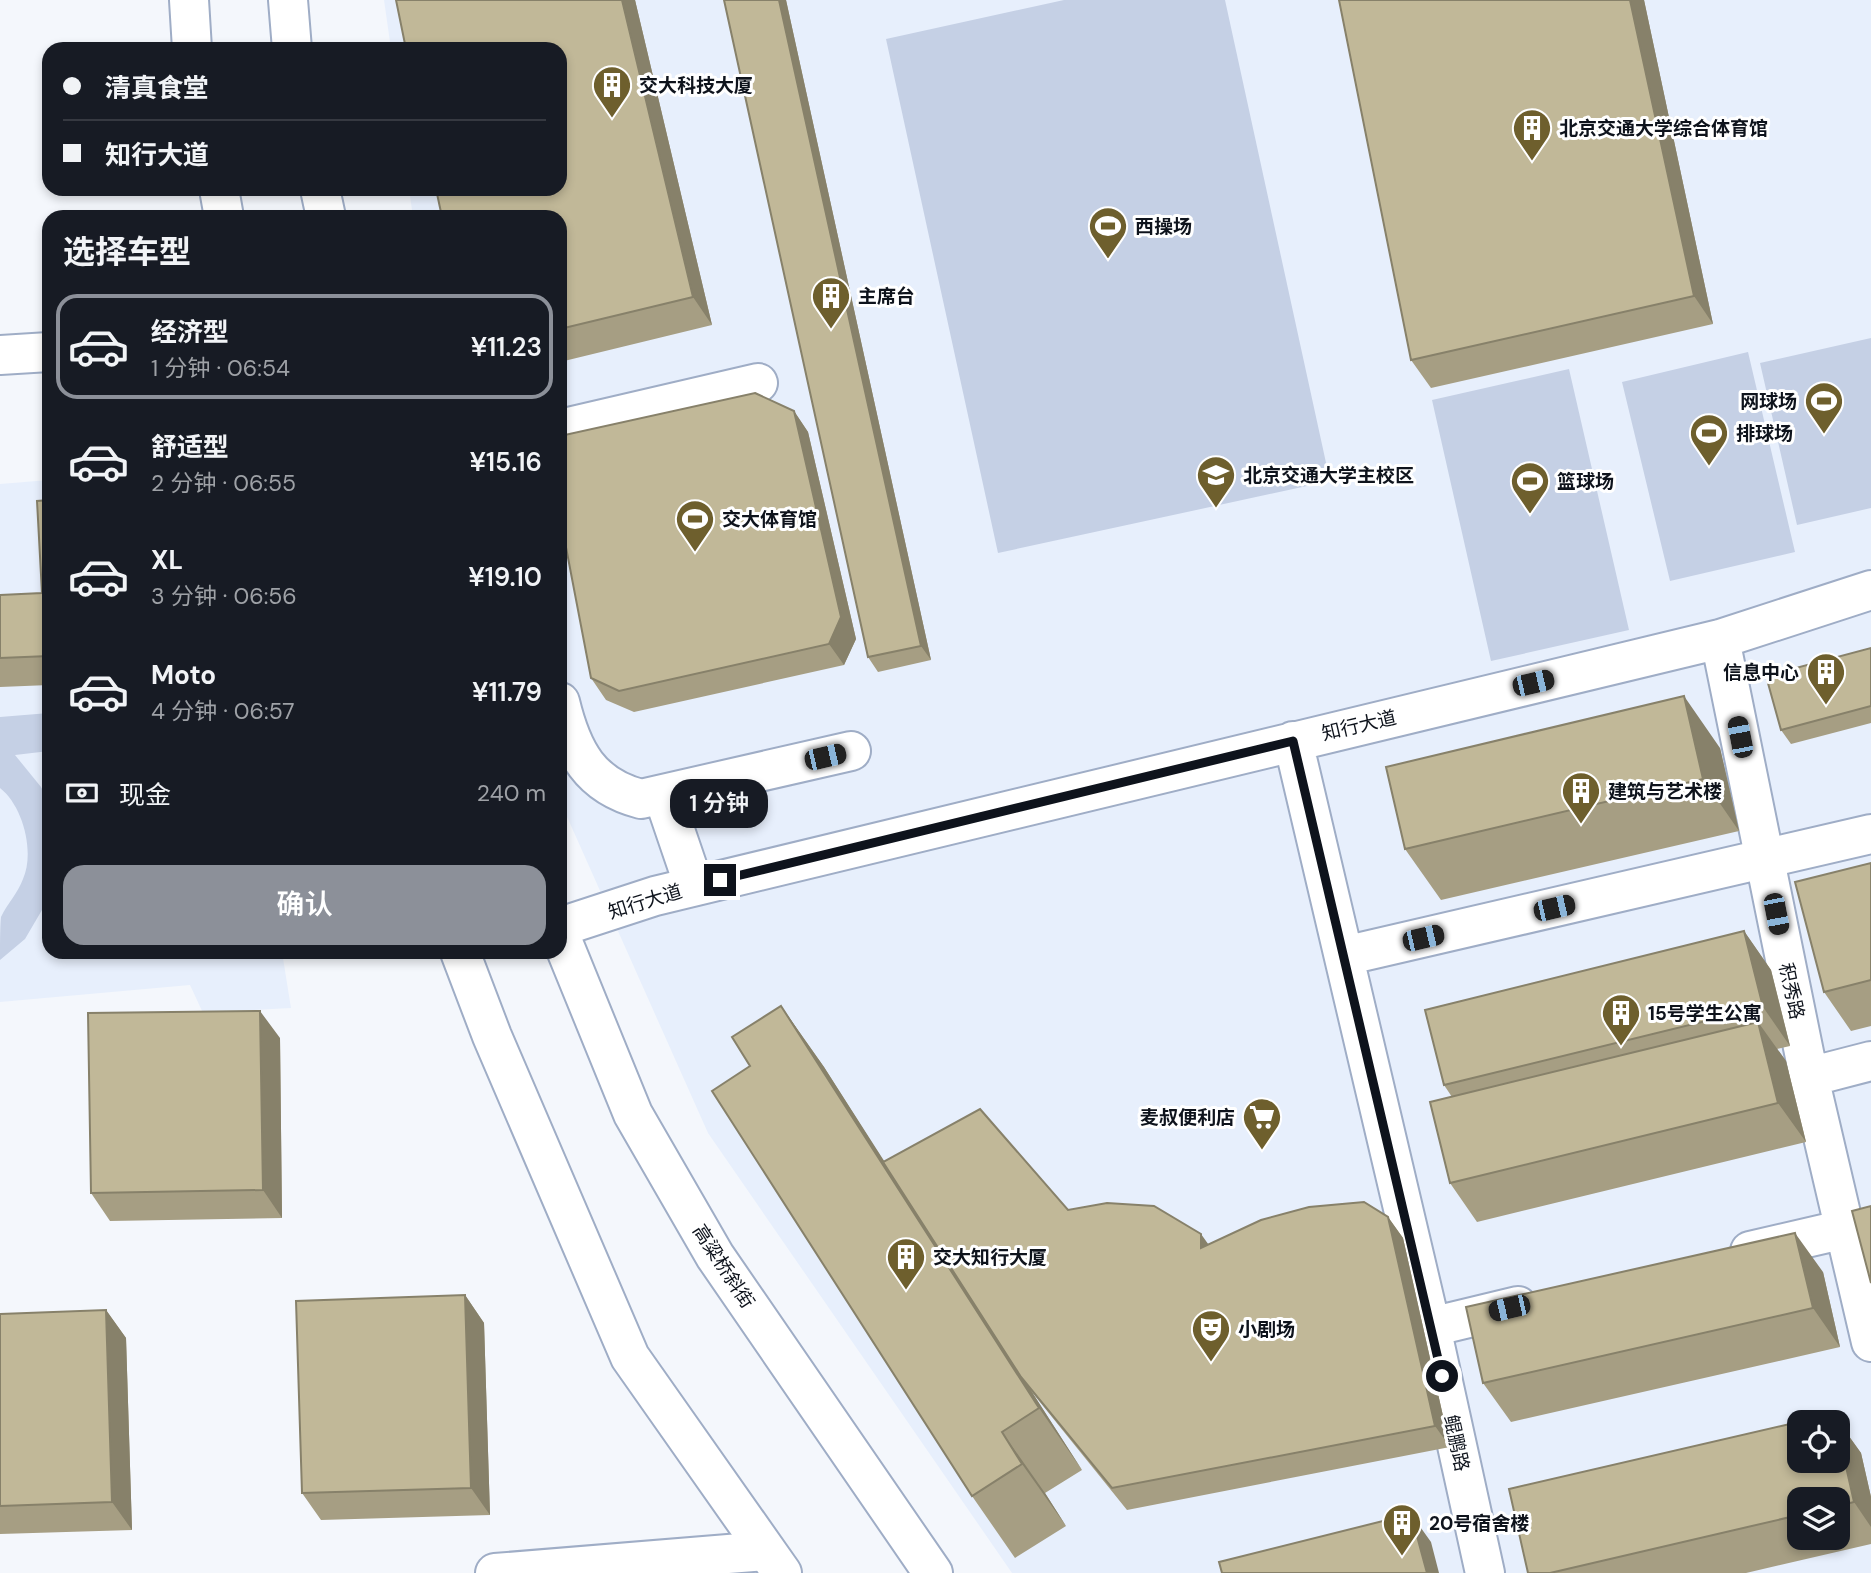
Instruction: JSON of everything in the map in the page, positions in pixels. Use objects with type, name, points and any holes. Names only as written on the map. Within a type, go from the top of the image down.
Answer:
[{"type":"street","points":[[189,0],[192,42]]},
{"type":"street","points":[[288,0],[291,42]]},
{"type":"street","points":[[0,355],[42,352]]},
{"type":"street","points":[[567,427],[758,383]]},
{"type":"street","name":"知行大道","points":[[567,926],[694,886],[1720,639],[1871,590]]},
{"type":"street","name":"积秀路","points":[[1720,639],[1809,1077],[1871,1342]]},
{"type":"street","points":[[567,719],[587,769],[615,793],[641,799],[851,751]]},
{"type":"street","name":"鲲鹏路","points":[[1293,741],[1431,1327],[1485,1573]]},
{"type":"street","points":[[663,796],[694,886]]},
{"type":"street","points":[[1344,956],[1871,834]]},
{"type":"street","name":"高粱桥斜街","points":[[567,951],[634,1114],[715,1256],[933,1573]]},
{"type":"street","points":[[463,959],[492,1036],[630,1357],[774,1562]]},
{"type":"street","points":[[1809,1077],[1871,1061]]},
{"type":"street","points":[[1711,1261],[1844,1229]]},
{"type":"street","points":[[1431,1327],[1551,1298]]},
{"type":"street","points":[[496,1573],[774,1562]]},
{"type":"shaded area","name":"北京交通大学主校区","points":[[384,0],[1871,0],[1871,1573],[1012,1573],[708,1133],[567,817],[567,210],[412,210],[410,196],[567,196],[567,42],[390,42]]},
{"type":"shaded area","name":"西操场","points":[[1064,0],[1225,0],[1330,481],[998,553],[886,39]]},
{"type":"shaded area","name":"网球场","points":[[1871,338],[1871,508],[1797,525],[1760,363]]},
{"type":"shaded area","name":"排球场","points":[[1748,352],[1795,552],[1670,581],[1622,382]]},
{"type":"shaded area","name":"篮球场","points":[[1569,369],[1629,630],[1491,661],[1432,400]]},
{"type":"shaded area","points":[[42,481],[42,959],[283,959],[291,1008],[203,1013],[190,985],[0,1002],[0,484]]},
{"type":"shaded area","points":[[42,714],[42,752],[15,755],[42,789],[42,910],[25,939],[0,960],[1,917],[21,884],[28,856],[21,818],[0,788],[0,717]]},
{"type":"building","name":"交大科技大厦","points":[[396,0],[622,0],[693,297],[567,327],[567,210],[440,210],[438,196],[567,196],[567,42],[405,42]]},
{"type":"building","name":"主席台","points":[[724,0],[779,0],[921,646],[868,657]]},
{"type":"building","name":"北京交通大学综合体育馆","points":[[1339,0],[1630,0],[1694,296],[1411,360]]},
{"type":"building","points":[[755,393],[794,411],[841,617],[829,644],[619,691],[591,678],[567,553],[567,434]]},
{"type":"building","points":[[37,501],[42,501],[42,593]]},
{"type":"building","points":[[42,593],[42,656],[0,658],[0,595]]},
{"type":"building","name":"信息中心","points":[[1871,648],[1871,706],[1781,730],[1766,676]]},
{"type":"building","points":[[1684,696],[1703,779],[1405,849],[1386,767]]},
{"type":"building","points":[[1871,863],[1871,980],[1824,992],[1795,882]]},
{"type":"building","points":[[1744,931],[1763,1007],[1444,1085],[1425,1010]]},
{"type":"building","name":"交大知行大厦","points":[[781,1006],[1039,1408],[1002,1432],[1022,1464],[972,1496],[712,1091],[750,1066],[732,1037]]},
{"type":"building","points":[[260,1011],[263,1190],[91,1193],[88,1013]]},
{"type":"building","points":[[1758,1022],[1778,1103],[1450,1183],[1430,1102]]},
{"type":"building","points":[[980,1109],[1068,1210],[1107,1203],[1154,1206],[1201,1234],[1201,1248],[1261,1220],[1309,1207],[1364,1202],[1388,1217],[1435,1426],[1112,1488],[1021,1377],[883,1162]]},
{"type":"building","points":[[1871,1206],[1871,1283],[1852,1211]]},
{"type":"building","points":[[1795,1233],[1813,1308],[1483,1383],[1466,1307]]},
{"type":"building","points":[[465,1295],[471,1488],[302,1493],[296,1301]]},
{"type":"building","points":[[106,1310],[112,1502],[0,1506],[0,1314]]},
{"type":"building","points":[[1787,1425],[1787,1473],[1847,1473],[1854,1502],[1850,1503],[1850,1487],[1787,1487],[1787,1518],[1550,1573],[1528,1573],[1509,1489]]},
{"type":"building","points":[[1411,1514],[1427,1573],[1222,1573],[1219,1562]]},
{"type":"place","name":"交大科技大厦","points":[[612,119]]},
{"type":"place","name":"北京交通大学综合体育馆","points":[[1532,162]]},
{"type":"place","name":"西操场","points":[[1108,260]]},
{"type":"place","name":"主席台","points":[[831,330]]},
{"type":"place","name":"网球场","points":[[1824,435]]},
{"type":"place","name":"排球场","points":[[1709,467]]},
{"type":"place","name":"北京交通大学主校区","points":[[1216,509]]},
{"type":"place","name":"篮球场","points":[[1530,515]]},
{"type":"place","name":"交大体育馆","points":[[695,553]]},
{"type":"place","name":"信息中心","points":[[1826,706]]},
{"type":"place","name":"建筑与艺术楼","points":[[1581,825]]},
{"type":"place","name":"15号学生公寓","points":[[1621,1047]]},
{"type":"place","name":"麦叔便利店","points":[[1262,1151]]},
{"type":"place","name":"交大知行大厦","points":[[906,1291]]},
{"type":"place","name":"小剧场","points":[[1211,1363]]},
{"type":"place","name":"20号宿舍楼","points":[[1402,1557]]},
{"type":"route","points":[[720,880],[1293,741],[1442,1376]]}]
